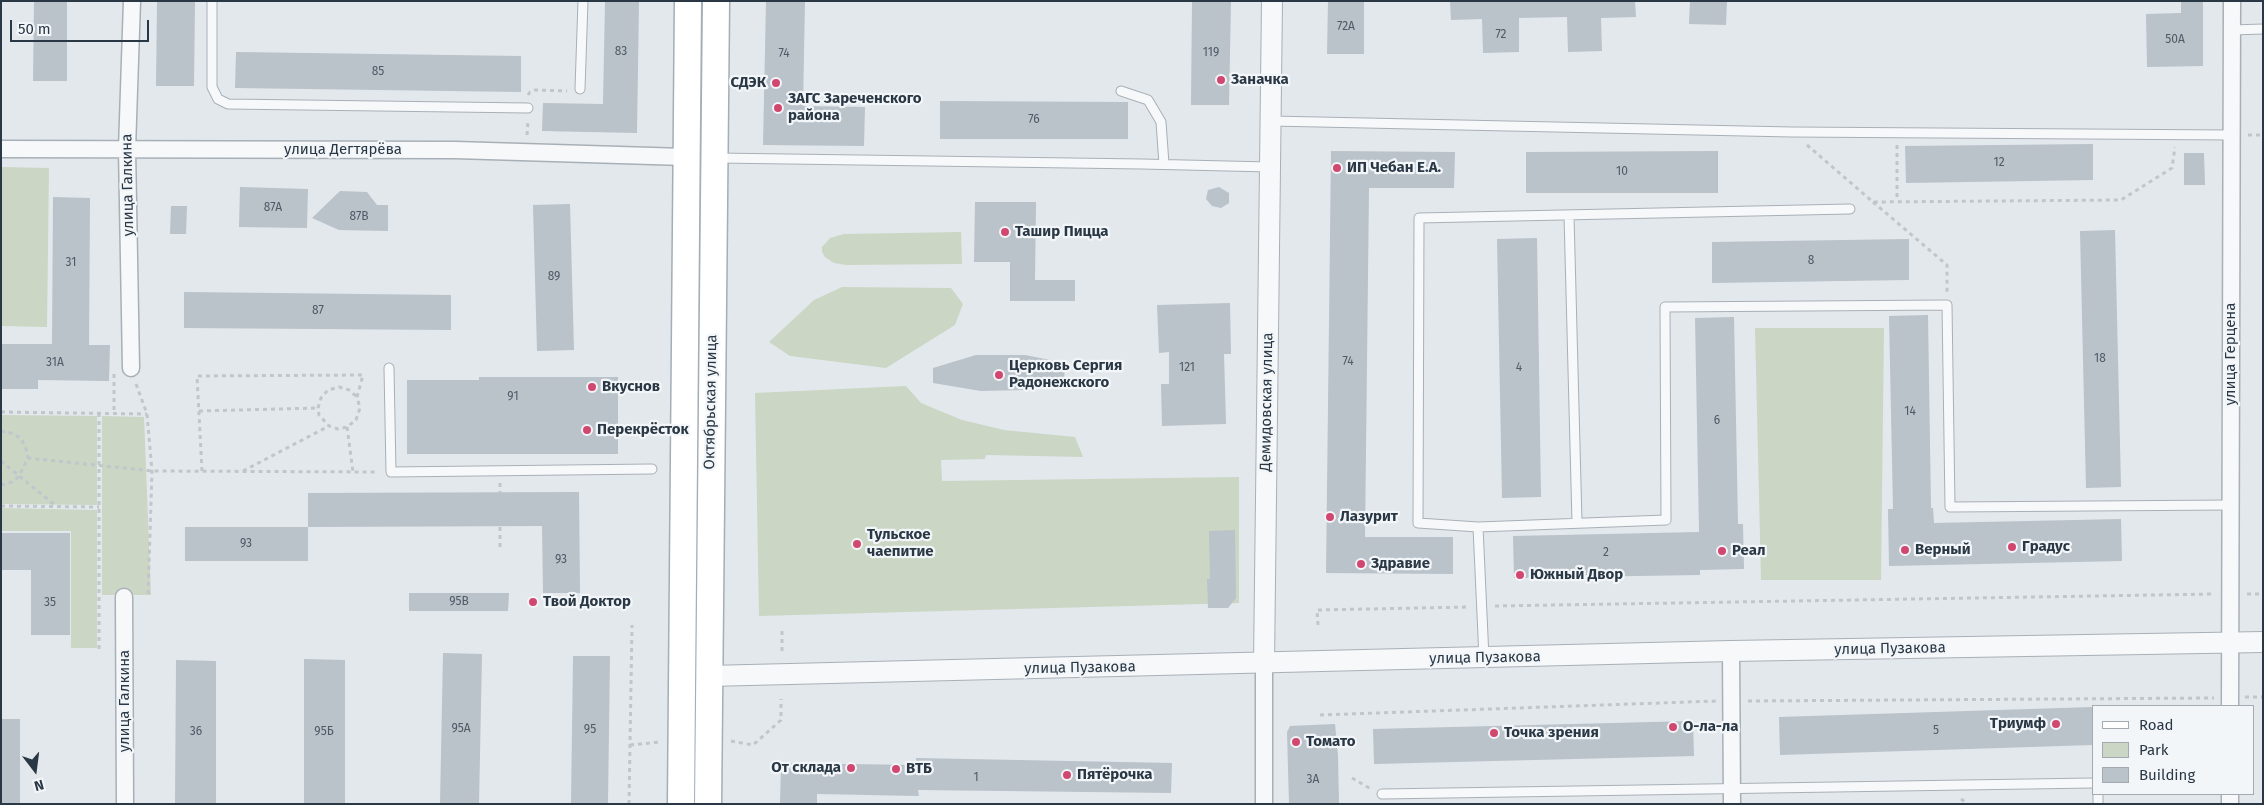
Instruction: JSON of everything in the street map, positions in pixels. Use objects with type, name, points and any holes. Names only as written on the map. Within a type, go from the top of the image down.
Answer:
[{"type":"main road","name":"Октябрьская улица","points":[[681,804],[685,157],[688,1]]},
{"type":"main road","name":"Октябрьская улица","points":[[708,804],[708,626],[716,1]]},
{"type":"main road","points":[[682,626],[708,626]]},
{"type":"main road","points":[[681,677],[708,676]]},
{"type":"street","name":"улица Галкина","points":[[131,368],[127,149],[132,1]]},
{"type":"street","name":"Демидовская улица","points":[[1264,804],[1272,1]]},
{"type":"street","name":"улица Герцена","points":[[2230,702],[2232,1]]},
{"type":"street","name":"улица Дегтярёва","points":[[1,148],[455,150],[685,157]]},
{"type":"street","name":"улица Галкина","points":[[124,597],[125,804]]},
{"type":"street","name":"улица Пузакова","points":[[708,676],[1731,652],[2263,642]]},
{"type":"street","points":[[1731,652],[1732,797]]},
{"type":"lane","points":[[212,1],[212,88],[218,99],[228,104],[528,108]]},
{"type":"lane","points":[[580,89],[583,1]]},
{"type":"lane","points":[[2232,30],[2263,29]]},
{"type":"lane","points":[[1121,91],[1148,100],[1161,122],[1164,164]]},
{"type":"lane","points":[[1271,121],[1792,132],[2231,135]]},
{"type":"lane","points":[[714,158],[1270,167]]},
{"type":"lane","points":[[1850,209],[1419,218],[1418,523],[1478,527],[1666,520],[1666,307],[1948,306],[1950,507],[2230,505]]},
{"type":"lane","points":[[1569,215],[1577,523]]},
{"type":"lane","points":[[390,368],[392,472],[652,469]]},
{"type":"lane","points":[[1478,527],[1484,658]]},
{"type":"lane","points":[[1382,794],[1732,797],[2092,783]]},
{"type":"path","points":[[1792,132],[1947,265],[1948,306]]},
{"type":"path","points":[[1897,133],[1898,202]]},
{"type":"path","points":[[1873,202],[2121,200],[2172,168],[2177,135]]},
{"type":"path","points":[[131,368],[147,414],[152,471],[148,596]]},
{"type":"path","points":[[202,470],[197,376],[363,375],[357,397],[360,408],[356,420],[347,427],[338,428],[323,422],[318,408],[321,398],[328,390],[338,387],[349,390],[357,397]]},
{"type":"path","points":[[199,411],[318,408]]},
{"type":"path","points":[[1,412],[147,414]]},
{"type":"path","points":[[99,413],[99,650]]},
{"type":"path","points":[[241,472],[329,426]]},
{"type":"path","points":[[347,427],[353,472]]},
{"type":"path","points":[[1,432],[6,431],[21,438],[28,458],[19,476],[12,482],[1,485]]},
{"type":"path","points":[[28,458],[152,471],[392,472]]},
{"type":"path","points":[[1,461],[57,507]]},
{"type":"path","points":[[500,486],[500,493]]},
{"type":"path","points":[[1,506],[99,507]]},
{"type":"path","points":[[500,526],[500,551]]},
{"type":"path","points":[[1318,625],[1317,610],[2263,594]]},
{"type":"path","points":[[629,804],[632,626]]},
{"type":"path","points":[[782,627],[782,650]]},
{"type":"path","points":[[1320,716],[1731,701],[2230,702],[2263,697]]},
{"type":"path","points":[[722,739],[753,746],[781,720],[781,698]]},
{"type":"path","points":[[630,745],[668,741]]},
{"type":"path","points":[[1352,778],[1382,794]]},
{"type":"green space","points":[[1,167],[49,168],[47,327],[1,326]]},
{"type":"green space","points":[[961,232],[962,264],[846,265],[834,263],[825,257],[822,252],[822,247],[830,238],[844,234]]},
{"type":"green space","points":[[842,287],[951,288],[963,304],[955,325],[886,368],[790,356],[769,342],[814,300]]},
{"type":"green space","points":[[1755,328],[1884,328],[1881,580],[1761,580]]},
{"type":"green space","points":[[906,386],[921,403],[962,420],[1004,430],[1075,437],[1083,457],[986,455],[985,459],[941,460],[942,481],[1239,477],[1239,603],[759,616],[755,393]]},
{"type":"green space","points":[[1,415],[97,416],[97,505],[1,504]]},
{"type":"green space","points":[[102,416],[144,417],[151,595],[102,595]]},
{"type":"green space","points":[[1,508],[97,510],[97,648],[71,648],[71,531],[1,531]]},
{"type":"building","points":[[34,1],[67,1],[67,81],[33,81]]},
{"type":"building","points":[[157,1],[195,1],[194,86],[156,86]]},
{"type":"building","points":[[605,1],[639,1],[637,133],[542,131],[543,103],[603,104]]},
{"type":"building","points":[[766,1],[805,1],[803,106],[865,107],[864,146],[763,145]]},
{"type":"building","points":[[1192,1],[1231,1],[1229,105],[1191,105]]},
{"type":"building","points":[[1328,1],[1364,1],[1364,54],[1327,54]]},
{"type":"building","points":[[1450,1],[1635,1],[1636,17],[1601,18],[1602,51],[1568,52],[1567,17],[1519,18],[1519,52],[1483,53],[1482,19],[1451,20]]},
{"type":"building","points":[[1690,1],[1727,1],[1726,25],[1689,24]]},
{"type":"building","points":[[2181,1],[2203,1],[2203,66],[2147,67],[2146,14],[2181,13]]},
{"type":"building","points":[[236,52],[521,56],[521,92],[235,88]]},
{"type":"building","points":[[940,101],[1128,102],[1128,139],[940,139]]},
{"type":"building","points":[[2093,144],[2093,180],[1906,183],[1905,146]]},
{"type":"building","points":[[1331,151],[1455,152],[1454,188],[1369,188],[1365,537],[1453,537],[1453,574],[1326,573]]},
{"type":"building","points":[[1718,151],[1718,193],[1526,193],[1526,152]]},
{"type":"building","points":[[2184,153],[2204,153],[2205,185],[2184,185]]},
{"type":"building","points":[[240,187],[308,189],[307,228],[239,227]]},
{"type":"building","points":[[1219,187],[1229,193],[1229,203],[1221,208],[1212,206],[1206,199],[1208,190]]},
{"type":"building","points":[[340,191],[367,192],[377,205],[388,205],[388,231],[339,230],[312,218]]},
{"type":"building","points":[[53,197],[90,198],[89,345],[110,345],[109,381],[38,380],[38,389],[1,389],[1,344],[52,344]]},
{"type":"building","name":"Ташир Пицца","points":[[975,202],[1036,202],[1035,280],[1075,280],[1075,301],[1010,301],[1010,262],[974,262]]},
{"type":"building","points":[[570,204],[574,350],[537,351],[533,205]]},
{"type":"building","points":[[171,206],[187,206],[186,234],[170,234]]},
{"type":"building","points":[[2115,230],[2121,487],[2086,488],[2080,231]]},
{"type":"building","points":[[1537,238],[1541,497],[1502,498],[1497,239]]},
{"type":"building","points":[[1909,239],[1909,280],[1712,283],[1712,242]]},
{"type":"building","points":[[184,292],[451,295],[451,330],[184,328]]},
{"type":"building","points":[[1230,303],[1231,354],[1224,354],[1226,424],[1162,426],[1161,384],[1169,384],[1169,352],[1159,353],[1157,305]]},
{"type":"building","points":[[1928,315],[1931,508],[1933,508],[1934,523],[2121,519],[2122,561],[1889,566],[1888,509],[1893,509],[1889,316]]},
{"type":"building","points":[[1734,317],[1738,524],[1743,524],[1744,569],[1700,570],[1700,575],[1514,578],[1513,536],[1699,532],[1695,318]]},
{"type":"building","name":"Церковь Сергия Радонежского","points":[[976,355],[1025,355],[1065,363],[1064,382],[1024,390],[981,391],[933,383],[933,368]]},
{"type":"building","points":[[479,377],[618,377],[618,454],[407,454],[407,380],[479,380]]},
{"type":"building","points":[[579,492],[580,593],[543,593],[542,526],[308,527],[308,493]]},
{"type":"building","points":[[185,527],[308,527],[308,561],[185,561]]},
{"type":"building","points":[[1235,530],[1236,598],[1228,608],[1208,608],[1207,579],[1210,579],[1209,531]]},
{"type":"building","points":[[1,533],[70,533],[70,635],[31,635],[31,570],[1,570]]},
{"type":"building","points":[[409,593],[509,593],[508,611],[409,611]]},
{"type":"building","points":[[443,653],[482,654],[479,804],[440,804]]},
{"type":"building","points":[[573,656],[610,656],[608,804],[571,804]]},
{"type":"building","points":[[304,659],[345,660],[345,804],[304,804]]},
{"type":"building","points":[[176,660],[216,661],[216,804],[175,804]]},
{"type":"building","points":[[2092,707],[2092,745],[1780,755],[1779,717]]},
{"type":"building","points":[[1,719],[20,719],[20,804],[1,804]]},
{"type":"building","points":[[1693,721],[1694,756],[1374,764],[1373,729]]},
{"type":"building","points":[[1335,724],[1339,804],[1289,804],[1287,732],[1290,726]]},
{"type":"building","points":[[916,758],[1172,763],[1171,793],[918,790],[919,796],[817,794],[817,804],[780,804],[781,763],[916,765]]},
{"type":"place","name":"Заначка","points":[[1221,80]]},
{"type":"place","name":"СДЭК","points":[[776,83]]},
{"type":"place","name":"ЗАГС Зареченского района","points":[[778,108]]},
{"type":"place","name":"ИП Чебан Е.А.","points":[[1337,168]]},
{"type":"place","name":"Ташир Пицца","points":[[1005,232]]},
{"type":"place","name":"Церковь Сергия Радонежского","points":[[999,375]]},
{"type":"place","name":"Вкуснов","points":[[592,387]]},
{"type":"place","name":"Перекрёсток","points":[[587,430]]},
{"type":"place","name":"Лазурит","points":[[1330,517]]},
{"type":"place","name":"Тульское чаепитие","points":[[857,544]]},
{"type":"place","name":"Градус","points":[[2012,547]]},
{"type":"place","name":"Верный","points":[[1905,550]]},
{"type":"place","name":"Реал","points":[[1722,551]]},
{"type":"place","name":"Здравие","points":[[1361,564]]},
{"type":"place","name":"Южный Двор","points":[[1520,575]]},
{"type":"place","name":"Твой Доктор","points":[[533,602]]},
{"type":"place","name":"Триумф","points":[[2056,724]]},
{"type":"place","name":"О-ла-ла","points":[[1673,727]]},
{"type":"place","name":"Точка зрения","points":[[1494,733]]},
{"type":"place","name":"Томато","points":[[1296,742]]},
{"type":"place","name":"От склада","points":[[851,768]]},
{"type":"place","name":"ВТБ","points":[[896,769]]},
{"type":"place","name":"Пятёрочка","points":[[1067,775]]}]
